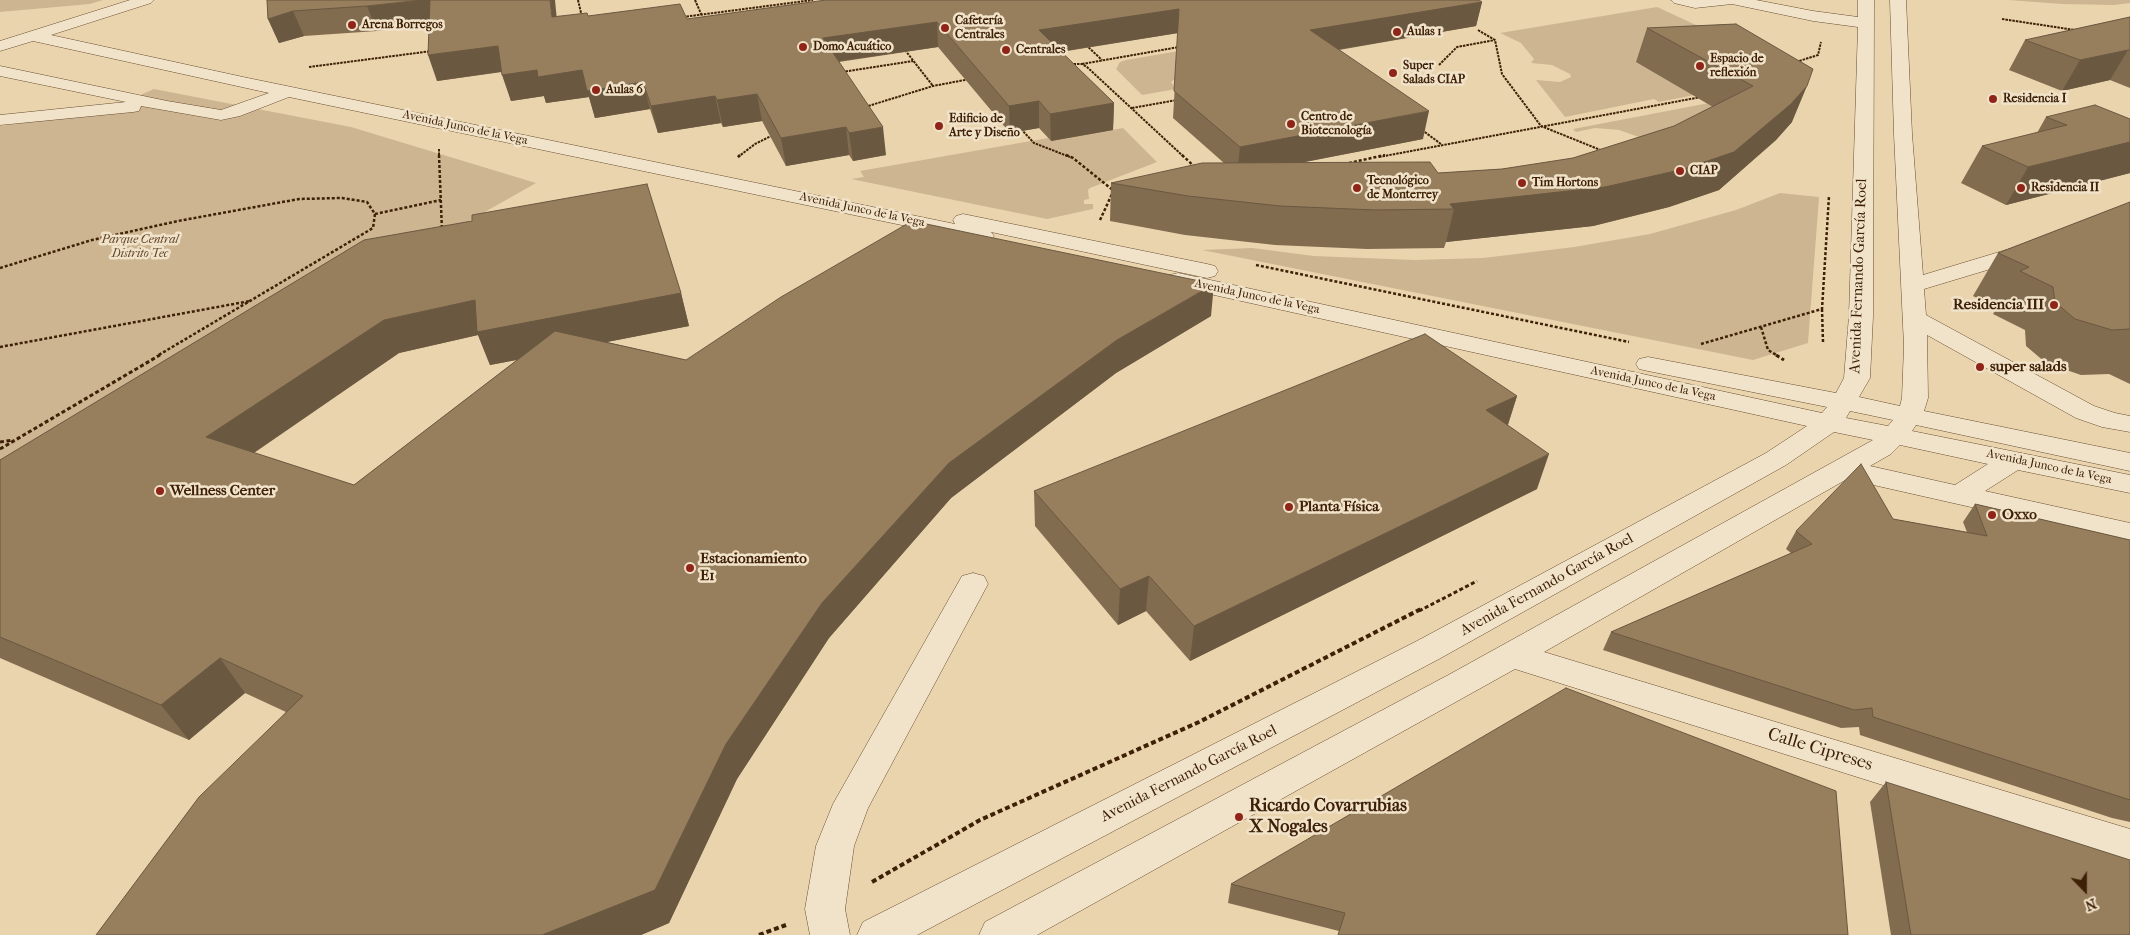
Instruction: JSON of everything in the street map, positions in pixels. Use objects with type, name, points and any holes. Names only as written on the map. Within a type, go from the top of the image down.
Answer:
[{"type":"street","points":[[0,46],[146,0]]},
{"type":"street","points":[[1679,0],[1695,4],[1729,0]]},
{"type":"street","points":[[1734,0],[1855,20]]},
{"type":"street","points":[[1763,0],[1855,20]]},
{"type":"street","name":"Avenida Fernando García Roel","points":[[877,935],[1437,645],[1776,459],[1809,438],[1836,412],[1857,378],[1861,316],[1854,51],[1855,20],[1866,0]]},
{"type":"street","points":[[998,935],[1511,655],[1881,448],[1902,425],[1915,398],[1914,318],[1903,134],[1898,0]]},
{"type":"street","points":[[1854,51],[1855,20]]},
{"type":"street","name":"Avenida Junco de la Vega","points":[[40,33],[299,81],[907,219],[1836,412],[1902,425],[2130,462]]},
{"type":"street","points":[[0,72],[11,72],[167,106],[223,114],[234,112],[299,81]]},
{"type":"street","points":[[0,120],[82,111],[167,106]]},
{"type":"street","points":[[1912,285],[2051,244]]},
{"type":"street","points":[[1914,318],[2085,412],[2111,421],[2130,424]]},
{"type":"street","name":"Avenida Junco de la Vega","points":[[1902,425],[2014,460],[2130,484]]},
{"type":"street","points":[[1959,495],[2014,460]]},
{"type":"street","points":[[1842,469],[2130,533]]},
{"type":"street","points":[[828,922],[835,846],[851,804],[973,584]]},
{"type":"street","name":"Calle Cipreses","points":[[1511,655],[2130,846]]},
{"type":"path","points":[[578,0],[584,23]]},
{"type":"path","points":[[695,0],[705,23]]},
{"type":"path","points":[[682,18],[813,0]]},
{"type":"path","points":[[1792,65],[1795,62],[1818,55],[1824,28],[1839,30],[1855,20]]},
{"type":"path","points":[[2002,20],[2075,30]]},
{"type":"path","points":[[1478,30],[1495,40],[1502,74],[1541,126],[1609,153]]},
{"type":"path","points":[[1439,65],[1457,47],[1495,40]]},
{"type":"path","points":[[1083,42],[1102,60]]},
{"type":"path","points":[[902,45],[933,86]]},
{"type":"path","points":[[1064,64],[1078,64],[1180,47]]},
{"type":"path","points":[[299,81],[436,50]]},
{"type":"path","points":[[838,72],[913,61]]},
{"type":"path","points":[[1078,64],[1087,67],[1200,171]]},
{"type":"path","points":[[860,108],[933,86],[970,79]]},
{"type":"path","points":[[1348,164],[1441,144],[1703,96]]},
{"type":"path","points":[[1132,108],[1179,100]]},
{"type":"path","points":[[1418,127],[1441,144]]},
{"type":"path","points":[[1020,128],[1034,143],[1073,158],[1114,191]]},
{"type":"path","points":[[744,162],[734,160],[755,144],[779,134]]},
{"type":"path","points":[[439,148],[442,240]]},
{"type":"path","points":[[1185,169],[1194,166]]},
{"type":"path","points":[[1098,225],[1103,210],[1114,191],[1123,188]]},
{"type":"path","points":[[1823,345],[1822,309],[1829,192]]},
{"type":"path","points":[[0,268],[92,240],[178,221],[299,199],[342,198],[367,202],[376,214],[373,228],[0,449]]},
{"type":"path","points":[[376,214],[441,200]]},
{"type":"path","points":[[1251,264],[1638,343]]},
{"type":"path","points":[[0,347],[253,300]]},
{"type":"path","points":[[1695,346],[1822,309]]},
{"type":"path","points":[[1761,327],[1768,350],[1791,364]]},
{"type":"path","points":[[0,442],[16,439]]},
{"type":"path","points":[[759,935],[828,922],[980,820],[1199,722],[1483,578]]},
{"type":"green space","points":[[0,0],[103,0],[90,4],[0,12]]},
{"type":"green space","points":[[2008,0],[2130,0],[2130,3],[2114,5],[2062,4]]},
{"type":"green space","points":[[1657,7],[1789,68],[1775,79],[1659,102],[1654,99],[1565,117],[1536,80],[1560,82],[1571,77],[1570,74],[1552,65],[1531,63],[1534,59],[1521,43],[1500,33]]},
{"type":"green space","points":[[1185,50],[1178,77],[1171,82],[1176,89],[1142,95],[1116,69],[1120,62],[1126,60]]},
{"type":"green space","name":"Parque Central Distrito Tec","points":[[154,89],[351,127],[536,183],[68,448],[0,492],[0,126],[99,113]]},
{"type":"green space","points":[[1709,103],[1729,116],[1650,141],[1619,130],[1595,128],[1576,132],[1573,129]]},
{"type":"green space","points":[[1123,128],[1157,162],[1090,188],[1088,190],[1089,199],[1084,200],[1084,204],[1093,204],[1093,209],[1047,219],[851,179],[864,177],[860,171],[1048,138],[1051,141]]},
{"type":"green space","points":[[1780,193],[1819,197],[1808,343],[1753,360],[1202,250],[1252,248],[1314,256],[1414,260],[1483,258],[1574,247],[1650,234],[1736,210]]},
{"type":"building","points":[[267,0],[422,0],[293,11],[268,19]]},
{"type":"building","points":[[430,0],[550,0],[552,17],[587,13],[588,16],[680,4],[687,19],[826,0],[1479,0],[1482,2],[1310,30],[1429,111],[1240,147],[1174,91],[1179,9],[1039,30],[1114,103],[1050,114],[1039,101],[1009,106],[937,22],[823,38],[883,127],[849,133],[846,127],[781,138],[757,94],[717,100],[715,96],[651,106],[643,82],[587,91],[582,70],[538,77],[537,70],[502,75],[498,46],[428,55]]},
{"type":"building","points":[[2130,17],[2130,50],[2080,60],[2025,40]]},
{"type":"building","points":[[1736,24],[1813,69],[1807,86],[1791,104],[1734,152],[1684,169],[1605,187],[1450,204],[1454,209],[1375,210],[1280,206],[1188,196],[1111,183],[1202,163],[1430,162],[1438,173],[1502,169],[1573,158],[1674,126],[1753,86],[1647,28]]},
{"type":"building","points":[[2095,105],[2130,119],[2130,142],[2028,167],[1982,146],[2067,125],[2046,117]]},
{"type":"building","points":[[647,184],[681,293],[477,332],[475,300],[384,320],[206,437],[354,485],[555,331],[686,360],[781,297],[912,221],[1214,284],[1117,340],[949,463],[822,603],[726,744],[655,890],[542,935],[96,935],[199,797],[303,696],[220,658],[161,705],[0,637],[0,460],[364,240],[472,221],[472,215]]},
{"type":"building","points":[[2130,202],[2130,329],[2112,330],[2075,319],[2055,302],[2053,287],[2020,271],[2029,267],[1998,253]]},
{"type":"building","name":"Planta Física","points":[[1425,334],[1517,396],[1486,410],[1549,454],[1194,626],[1149,576],[1120,589],[1034,491]]},
{"type":"building","points":[[1861,464],[1893,519],[1987,536],[1975,504],[2130,540],[2130,800],[1873,717],[1872,708],[1854,710],[1611,632],[1812,544],[1796,531]]},
{"type":"building","points":[[1566,688],[1836,791],[1848,935],[1338,935],[1345,913],[1231,884]]},
{"type":"building","points":[[1886,782],[2130,860],[2130,935],[1911,935]]},
{"type":"place","name":"Arena Borregos","points":[[352,25]]},
{"type":"place","name":"Cafetería Centrales","points":[[945,28]]},
{"type":"place","name":"Aulas 1","points":[[1397,32]]},
{"type":"place","name":"Domo Acuático","points":[[803,47]]},
{"type":"place","name":"Centrales","points":[[1006,50]]},
{"type":"place","name":"Espacio de reflexión","points":[[1700,66]]},
{"type":"place","name":"Super Salads CIAP","points":[[1393,73]]},
{"type":"place","name":"Aulas 6","points":[[596,90]]},
{"type":"place","name":"Residencia I","points":[[1993,99]]},
{"type":"place","name":"Centro de Biotecnología","points":[[1291,124]]},
{"type":"place","name":"Edificio de Arte y Diseño","points":[[939,126]]},
{"type":"place","name":"CIAP","points":[[1680,171]]},
{"type":"place","name":"Tim Hortons","points":[[1522,183]]},
{"type":"place","name":"Tecnológico de Monterrey","points":[[1357,188]]},
{"type":"place","name":"Residencia II","points":[[2021,188]]},
{"type":"place","name":"Residencia III","points":[[2054,305]]},
{"type":"place","name":"super salads","points":[[1980,367]]},
{"type":"place","name":"Wellness Center","points":[[160,491]]},
{"type":"place","name":"Planta Física","points":[[1289,507]]},
{"type":"place","name":"Oxxo","points":[[1992,515]]},
{"type":"place","name":"Estacionamiento E1","points":[[690,568]]},
{"type":"place","name":"Ricardo Covarrubias X Nogales","points":[[1239,817]]}]
